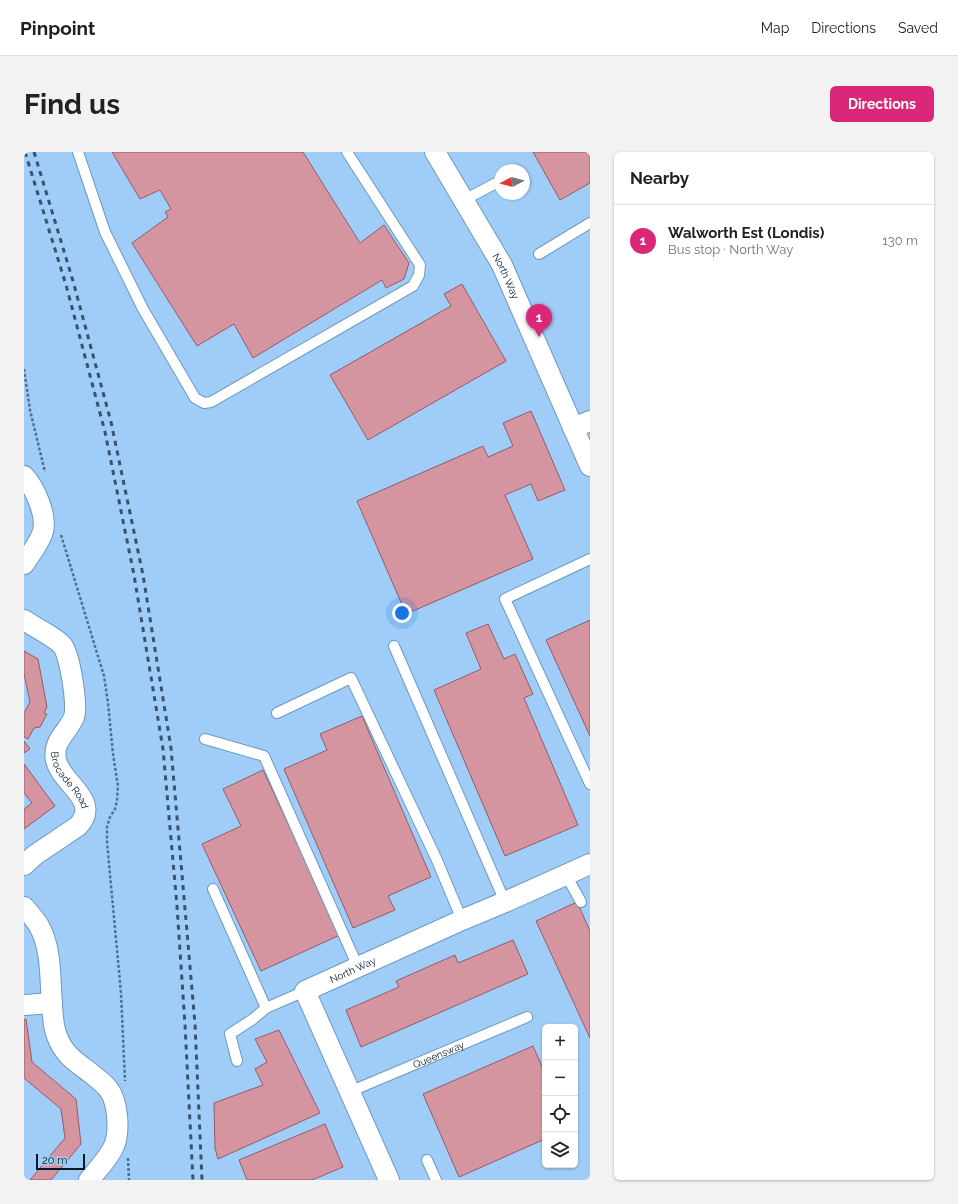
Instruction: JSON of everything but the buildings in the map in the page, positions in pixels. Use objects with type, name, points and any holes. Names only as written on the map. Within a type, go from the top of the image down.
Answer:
[{"type":"street","name":"North Way","points":[[436,152],[502,265],[582,425],[590,466]]},
{"type":"street","points":[[24,476],[34,489],[41,509],[43,531],[24,564]]},
{"type":"street","name":"Brocade Road","points":[[24,620],[61,644],[67,655],[74,694],[75,712],[74,717],[57,744],[56,760],[58,767],[84,800],[85,815],[78,826],[35,855],[24,865]]},
{"type":"street","name":"North Way","points":[[305,990],[590,864]]},
{"type":"street","points":[[24,907],[39,926],[47,948],[56,1035],[60,1044],[74,1062],[92,1074],[109,1090],[116,1108],[117,1135],[114,1145],[109,1155],[89,1180]]},
{"type":"street","points":[[305,990],[389,1180]]},
{"type":"street","points":[[24,1005],[52,1003]]},
{"type":"lane","points":[[78,152],[105,232],[143,309],[196,398],[204,403],[211,402],[413,286],[419,275],[420,265],[347,152]]},
{"type":"lane","points":[[464,200],[494,184]]},
{"type":"lane","points":[[539,254],[590,223]]},
{"type":"lane","points":[[590,559],[505,599],[590,784]]},
{"type":"lane","points":[[394,646],[505,902]]},
{"type":"lane","points":[[277,713],[351,678],[436,858],[462,920]]},
{"type":"lane","points":[[205,739],[264,756],[358,967]]},
{"type":"lane","points":[[566,875],[581,902]]},
{"type":"lane","points":[[213,889],[266,1008]]},
{"type":"lane","points":[[237,1061],[230,1034],[253,1019],[266,1008],[305,990]]},
{"type":"lane","name":"Queensway","points":[[349,1092],[527,1017]]},
{"type":"lane","points":[[427,1160],[436,1180]]},
{"type":"path","points":[[24,368],[30,410],[46,478]]},
{"type":"path","points":[[60,533],[104,676],[118,786],[115,809],[110,817],[107,827],[107,842],[121,993],[125,1086]]},
{"type":"path","points":[[128,1157],[129,1180]]},
{"type":"railway","points":[[25,152],[66,285],[105,432],[134,575],[163,749],[177,906],[193,1180]]},
{"type":"railway","points":[[34,152],[73,281],[111,422],[143,575],[171,748],[195,1024],[202,1180]]},
{"type":"place","name":"Walworth Est (Londis)","points":[[539,337]]}]
